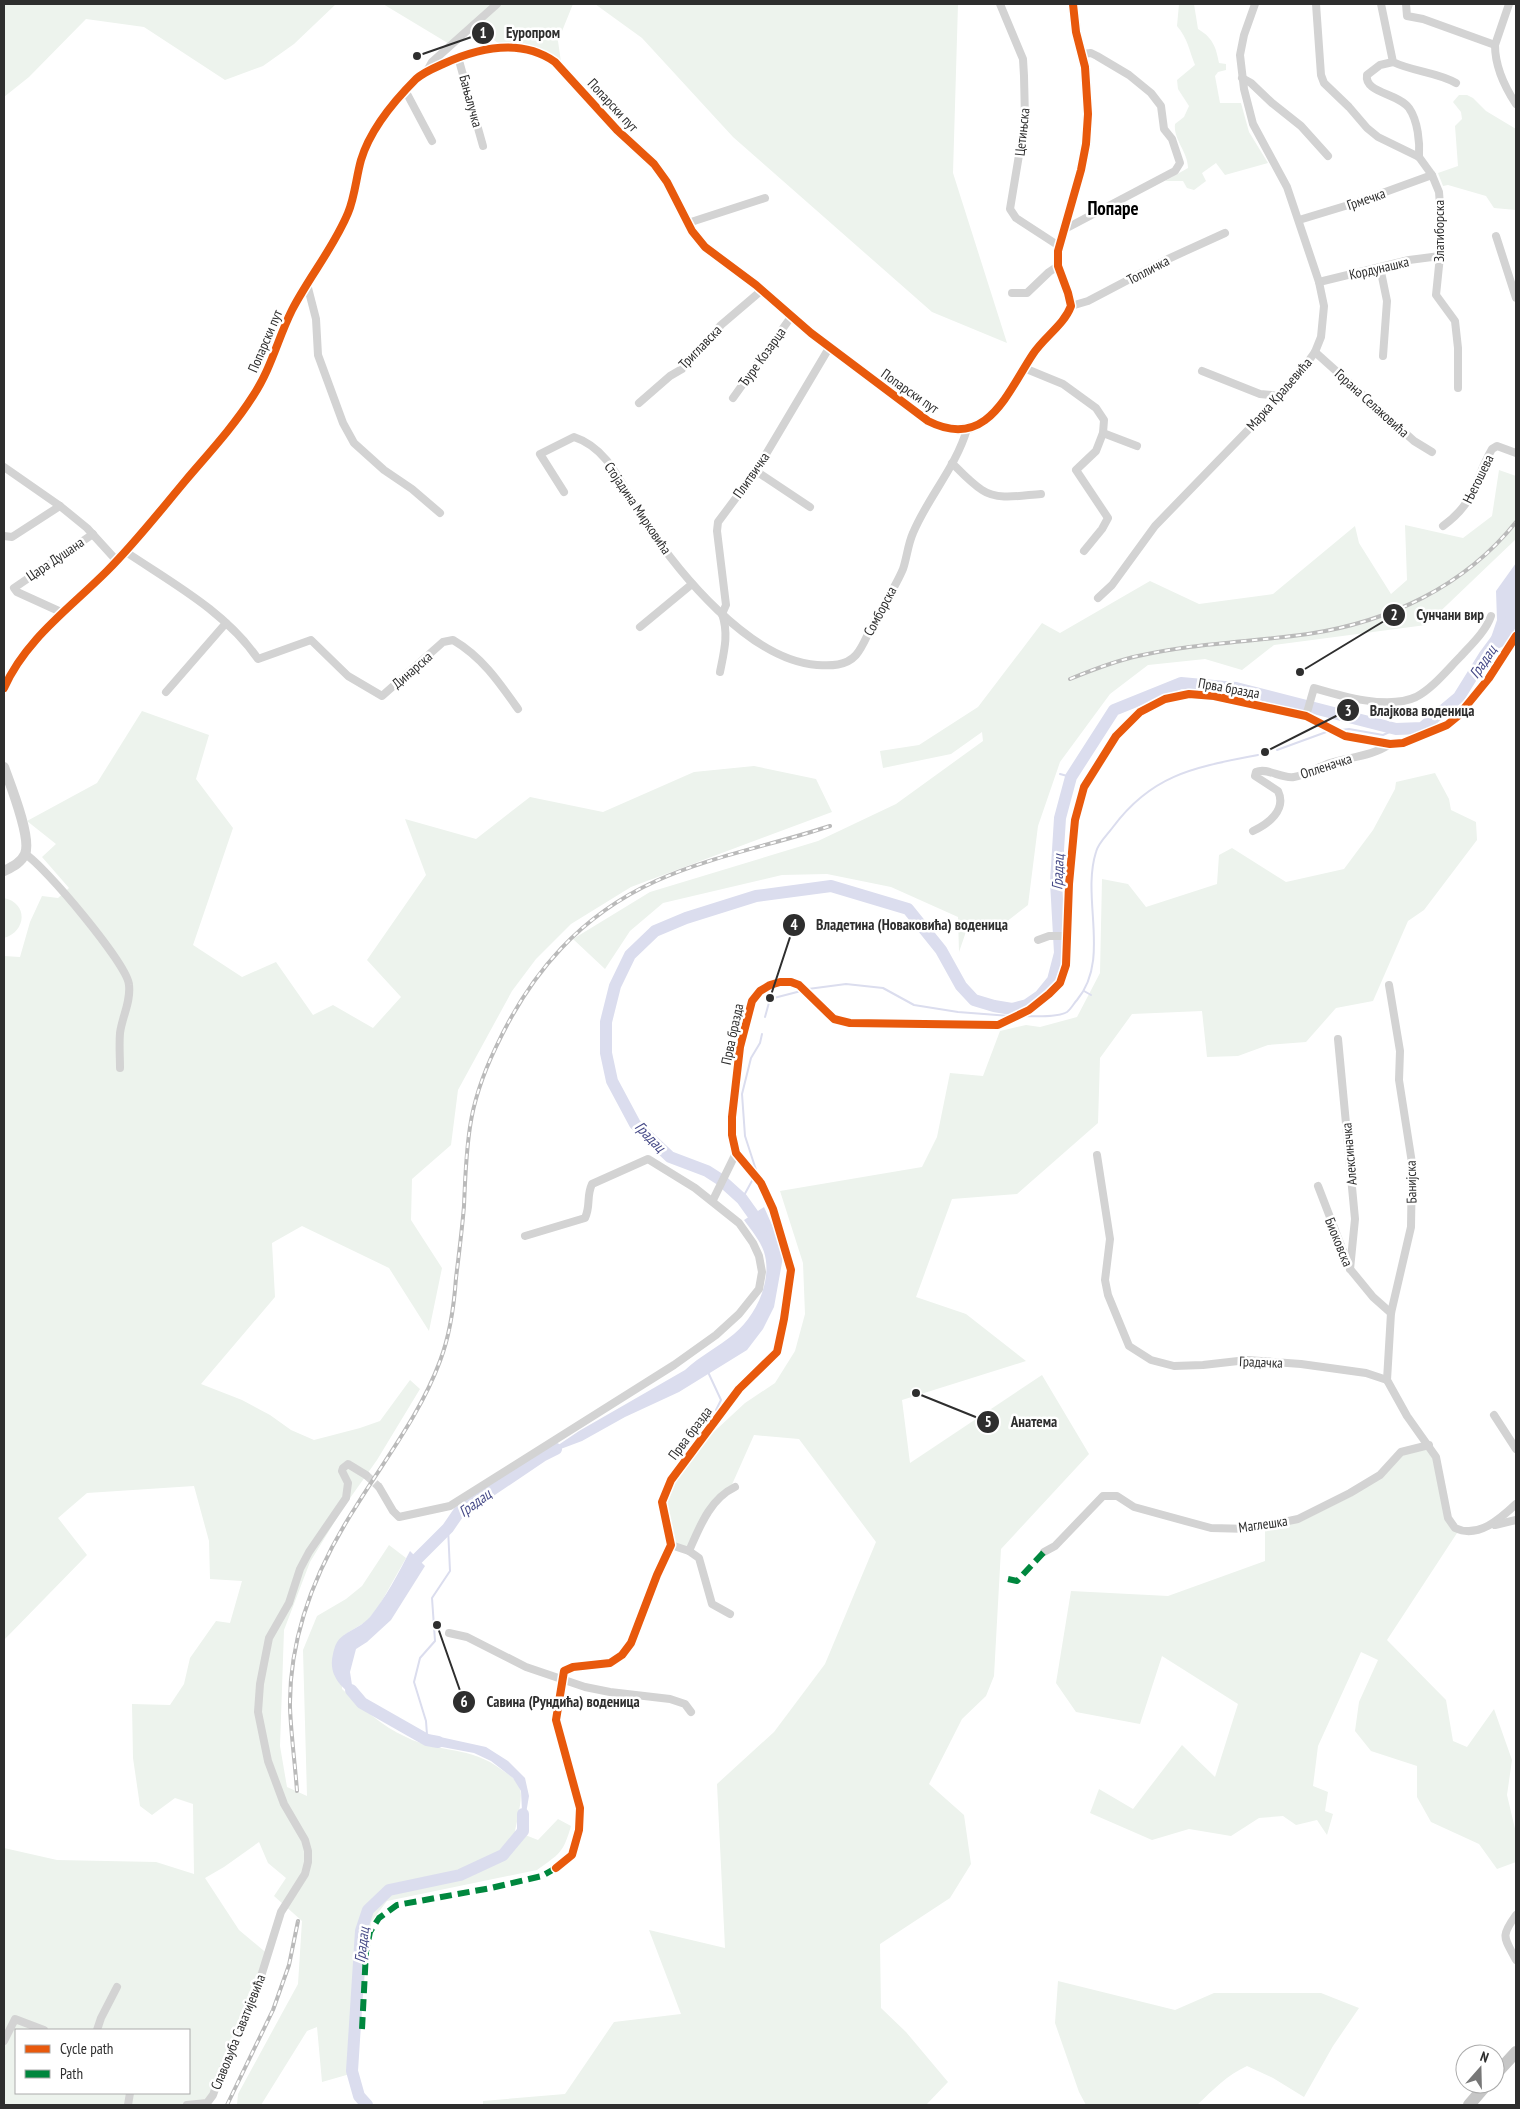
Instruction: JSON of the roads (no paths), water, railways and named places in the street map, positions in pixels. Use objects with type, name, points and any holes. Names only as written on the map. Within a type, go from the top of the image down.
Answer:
[{"type":"main road","points":[[1505,2064],[1516,2052]]},
{"type":"main road","points":[[1469,2105],[1478,2094]]},
{"type":"street","points":[[427,71],[432,62],[497,4]]},
{"type":"street","name":"Цетињска","points":[[1000,4],[1020,51],[1024,76],[1025,119],[1010,205],[1016,218],[1059,246]]},
{"type":"street","points":[[967,429],[984,421],[995,412],[1033,353],[1061,322],[1070,306],[1068,293],[1058,266],[1059,246],[1076,190],[1086,139],[1087,84],[1076,32],[1073,4]]},
{"type":"street","name":"Марка Краљевића","points":[[1098,598],[1112,584],[1155,526],[1281,396],[1315,352],[1323,323],[1324,306],[1320,282],[1299,220],[1279,170],[1253,124],[1242,78],[1240,60],[1242,45],[1255,4]]},
{"type":"street","name":"Златиборска","points":[[1316,4],[1321,75],[1324,83],[1374,134],[1419,157],[1432,175],[1439,192],[1440,256],[1436,295],[1454,321],[1458,348],[1458,388]]},
{"type":"street","points":[[1381,4],[1393,62]]},
{"type":"street","points":[[1406,4],[1407,16],[1423,19],[1495,45]]},
{"type":"street","points":[[1509,4],[1495,45],[1496,60],[1501,78],[1516,104]]},
{"type":"street","name":"Попарски пут","points":[[4,688],[24,653],[62,612],[126,552],[216,445],[252,397],[267,370],[291,312],[346,218],[365,149],[377,128],[405,90],[427,71],[458,57],[495,48],[515,48],[542,54],[554,62],[617,130],[654,164],[667,182],[700,242],[710,252],[762,290],[829,348],[928,421],[947,428],[967,429]]},
{"type":"street","points":[[1063,230],[1175,171],[1180,163],[1172,139],[1164,129],[1162,106],[1151,92],[1129,74],[1097,56],[1091,53],[1082,54]]},
{"type":"street","name":"Бањалучка","points":[[458,57],[483,146]]},
{"type":"street","points":[[1419,157],[1416,127],[1408,107],[1391,94],[1370,87],[1366,81],[1367,75],[1374,68],[1393,62],[1411,69],[1447,78],[1456,83]]},
{"type":"street","points":[[1242,78],[1302,126],[1328,156]]},
{"type":"street","points":[[405,90],[432,140]]},
{"type":"street","name":"Грмечка","points":[[1299,220],[1355,203],[1432,175]]},
{"type":"street","points":[[688,223],[765,198]]},
{"type":"street","name":"Топличка","points":[[1070,306],[1088,301],[1168,258],[1225,233]]},
{"type":"street","points":[[1496,236],[1516,298]]},
{"type":"street","name":"Кордунашка","points":[[1320,282],[1409,260],[1440,256]]},
{"type":"street","points":[[1012,293],[1027,293],[1058,266]]},
{"type":"street","points":[[1380,267],[1387,301],[1383,356]]},
{"type":"street","points":[[307,284],[316,319],[318,355],[343,423],[354,443],[384,470],[412,489],[440,513]]},
{"type":"street","name":"Триглавска","points":[[639,403],[670,376],[682,369],[721,325],[762,290]]},
{"type":"street","name":"Ђуре Козарца","points":[[733,398],[791,317]]},
{"type":"street","name":"Плитвичка","points":[[720,672],[726,643],[727,626],[722,614],[726,605],[717,531],[718,522],[756,472],[829,348]]},
{"type":"street","name":"Горана Селаковића","points":[[1315,352],[1414,441],[1432,452]]},
{"type":"street","points":[[1024,368],[1060,383],[1096,408],[1104,420],[1103,432],[1096,451],[1076,470],[1108,518],[1102,529],[1084,551]]},
{"type":"street","points":[[1202,371],[1260,394],[1281,396]]},
{"type":"street","name":"Сомборска","points":[[722,614],[754,638],[789,660],[828,666],[848,662],[860,650],[903,569],[913,534],[952,463],[967,429]]},
{"type":"street","points":[[1103,432],[1137,446]]},
{"type":"street","name":"Стојадина Мирковића","points":[[564,492],[540,454],[571,437],[577,438],[591,446],[614,470],[642,518],[692,584],[722,614]]},
{"type":"street","name":"Његошева","points":[[1443,526],[1458,515],[1468,503],[1492,449],[1497,446],[1516,453]]},
{"type":"street","points":[[952,463],[980,490],[988,494],[1005,496],[1041,494]]},
{"type":"street","points":[[4,467],[60,506],[93,534],[117,561]]},
{"type":"street","points":[[756,472],[810,507]]},
{"type":"street","points":[[4,536],[12,537],[60,506]]},
{"type":"street","name":"Цара Душана","points":[[62,612],[17,592],[14,588],[93,534]]},
{"type":"street","name":"Динарска","points":[[126,552],[185,591],[226,623],[245,639],[258,659],[311,640],[348,676],[382,696],[443,642],[453,640],[469,649],[493,673],[518,709]]},
{"type":"street","points":[[640,627],[692,584]]},
{"type":"street","points":[[1306,714],[1314,688],[1359,699],[1393,702],[1415,697],[1443,675],[1472,644],[1489,622],[1491,616]]},
{"type":"street","points":[[166,692],[226,623]]},
{"type":"street","name":"Прва бразда","points":[[671,1545],[662,1502],[671,1480],[739,1389],[777,1352],[784,1319],[791,1270],[773,1209],[761,1184],[736,1153],[732,1135],[732,1117],[740,1047],[752,1001],[760,991],[780,982],[799,985],[834,1019],[850,1023],[998,1025],[1010,1021],[1029,1010],[1050,994],[1060,983],[1066,965],[1075,820],[1084,788],[1116,736],[1140,712],[1165,699],[1189,694],[1214,696],[1306,714],[1338,733],[1390,744],[1403,743],[1447,725],[1458,716],[1489,678],[1516,636]]},
{"type":"street","points":[[1364,739],[1365,755]]},
{"type":"street","name":"Опленачка","points":[[1253,831],[1274,818],[1281,802],[1278,792],[1255,776],[1256,772],[1264,770],[1282,777],[1294,777],[1330,764],[1365,755],[1390,744]]},
{"type":"street","points":[[4,767],[23,825],[26,843],[25,854],[18,862],[4,871]]},
{"type":"street","points":[[25,854],[60,887],[120,964],[130,982],[129,999],[120,1033],[120,1068]]},
{"type":"street","points":[[1038,940],[1049,936],[1067,936]]},
{"type":"street","name":"Банијска","points":[[1387,1380],[1391,1313],[1411,1227],[1412,1164],[1399,1080],[1400,1051],[1388,985]]},
{"type":"street","name":"Алексиначка","points":[[1338,1039],[1355,1219],[1350,1269]]},
{"type":"street","points":[[714,1198],[736,1153]]},
{"type":"street","name":"Градачка","points":[[1097,1155],[1110,1239],[1105,1280],[1108,1295],[1129,1346],[1151,1360],[1174,1366],[1247,1360],[1366,1373],[1387,1380]]},
{"type":"street","points":[[379,1487],[393,1511],[399,1516],[450,1506],[674,1365],[716,1335],[739,1314],[759,1289],[762,1272],[759,1256],[753,1243],[739,1223],[714,1198],[648,1159],[592,1184],[587,1193],[590,1207],[585,1218],[525,1236]]},
{"type":"street","name":"Биоковска","points":[[1318,1186],[1350,1269],[1373,1297],[1391,1313]]},
{"type":"street","points":[[1387,1380],[1408,1416],[1436,1457],[1448,1518],[1455,1528],[1468,1531],[1516,1520]]},
{"type":"street","points":[[1494,1415],[1516,1449]]},
{"type":"street","name":"Маглешка","points":[[1044,1552],[1055,1546],[1102,1496],[1117,1496],[1134,1507],[1211,1528],[1250,1529],[1298,1519],[1350,1493],[1380,1475],[1401,1452],[1429,1445]]},
{"type":"street","name":"Славољуба Саватијевића","points":[[187,2105],[207,2103],[213,2095],[253,2002],[281,1912],[305,1874],[308,1851],[305,1840],[284,1804],[268,1761],[258,1712],[260,1684],[269,1638],[288,1603],[300,1569],[309,1552],[346,1498],[348,1484],[342,1471],[343,1468],[348,1464],[366,1475]]},
{"type":"street","points":[[689,1551],[700,1525],[717,1499],[735,1487]]},
{"type":"street","points":[[1493,1525],[1514,1506]]},
{"type":"street","points":[[556,1868],[572,1855],[579,1823],[580,1808],[556,1720],[564,1671],[573,1667],[610,1663],[622,1655],[631,1643],[657,1575],[671,1545],[689,1551],[699,1558],[712,1604],[730,1614]]},
{"type":"street","points":[[449,1633],[467,1637],[526,1667],[585,1687],[670,1699],[685,1704],[691,1712]]},
{"type":"street","points":[[1516,1915],[1506,1928],[1504,1938],[1516,1960]]},
{"type":"street","points":[[97,2029],[117,1986]]},
{"type":"street","points":[[4,2041],[15,2019],[41,2029]]},
{"type":"water","points":[[1516,563],[1516,627],[1506,645],[1485,655],[1497,620],[1496,591]]},
{"type":"water","points":[[764,1207],[780,1243],[783,1257],[774,1307],[763,1329],[747,1350],[679,1392],[625,1417],[582,1441],[542,1456],[579,1431],[685,1370],[728,1339],[742,1326],[756,1308],[761,1297],[766,1274],[764,1252],[744,1220]]},
{"type":"water","points":[[410,1551],[425,1566],[391,1620],[367,1642],[356,1649],[350,1672],[352,1685],[362,1703],[344,1688],[335,1677],[332,1662],[333,1654],[338,1641],[361,1625],[376,1609]]},
{"type":"water","points":[[422,1733],[486,1747],[508,1761],[525,1778],[529,1796],[523,1831],[521,1791],[513,1778],[491,1761],[474,1753],[421,1743]]},
{"type":"waterway","name":"Градац","points":[[762,1227],[742,1199],[721,1180],[707,1171],[670,1157],[635,1124],[612,1081],[606,1053],[606,1022],[615,986],[630,955],[655,931],[686,918],[756,896],[831,886],[908,909],[941,950],[961,986],[974,1000],[1012,1009],[1027,1005],[1040,996],[1053,980],[1060,953],[1056,882],[1060,818],[1071,777],[1114,710],[1181,683],[1236,688],[1396,729],[1422,728],[1459,697],[1485,655],[1516,613]]},
{"type":"waterway","points":[[1341,730],[1349,729],[1383,735],[1396,729]]},
{"type":"waterway","points":[[1277,750],[1329,731]]},
{"type":"waterway","points":[[1022,1016],[1063,1014],[1070,1009],[1087,984],[1094,948],[1091,889],[1092,870],[1096,852],[1101,842],[1128,809],[1160,784],[1178,775],[1215,764],[1258,755]]},
{"type":"waterway","points":[[1060,774],[1071,777]]},
{"type":"waterway","points":[[808,989],[846,984],[883,988],[914,1005],[958,1012],[1010,1016]]},
{"type":"waterway","points":[[765,1017],[770,999],[801,991]]},
{"type":"waterway","points":[[1084,991],[1091,995]]},
{"type":"waterway","points":[[757,1173],[745,1136],[742,1094],[751,1058],[760,1043],[762,1034]]},
{"type":"waterway","points":[[742,1199],[753,1179]]},
{"type":"waterway","points":[[708,1372],[721,1400],[716,1410]]},
{"type":"waterway","name":"Градац","points":[[409,1573],[417,1559],[448,1528],[459,1512],[542,1456],[556,1449]]},
{"type":"waterway","points":[[427,1735],[426,1721],[414,1682],[420,1658],[435,1641],[432,1598],[450,1571],[448,1528]]},
{"type":"waterway","name":"Градац","points":[[351,1690],[362,1703],[427,1740],[438,1742]]},
{"type":"waterway","name":"Градац","points":[[367,2105],[359,2096],[352,2071],[361,1931],[368,1910],[389,1890],[460,1875],[503,1855],[523,1831],[523,1814]]},
{"type":"tunnel","points":[[366,1475],[379,1487]]},
{"type":"railway","points":[[1070,679],[1121,660],[1138,656],[1201,645],[1308,634],[1367,621],[1422,598],[1448,583],[1473,565],[1516,522]]},
{"type":"railway","points":[[297,1791],[290,1707],[294,1654],[300,1628],[317,1578],[329,1554],[355,1508],[412,1418],[432,1381],[443,1351],[449,1331],[454,1299],[472,1117],[484,1076],[510,1020],[542,970],[561,949],[604,911],[629,895],[677,872],[830,826]]},
{"type":"railway","points":[[227,2105],[273,2010],[289,1965],[298,1921]]},
{"type":"place","name":"Еуропром","points":[[417,56]]},
{"type":"place","name":"Сунчани вир","points":[[1300,672]]},
{"type":"place","name":"Влајкова воденица","points":[[1265,752]]},
{"type":"place","name":"Владетина (Новаковића) воденица","points":[[770,998]]},
{"type":"place","name":"Анатема","points":[[916,1393]]},
{"type":"place","name":"Савина (Рундића) воденица","points":[[437,1625]]},
{"type":"district","name":"Попаре","points":[[1113,208]]}]
